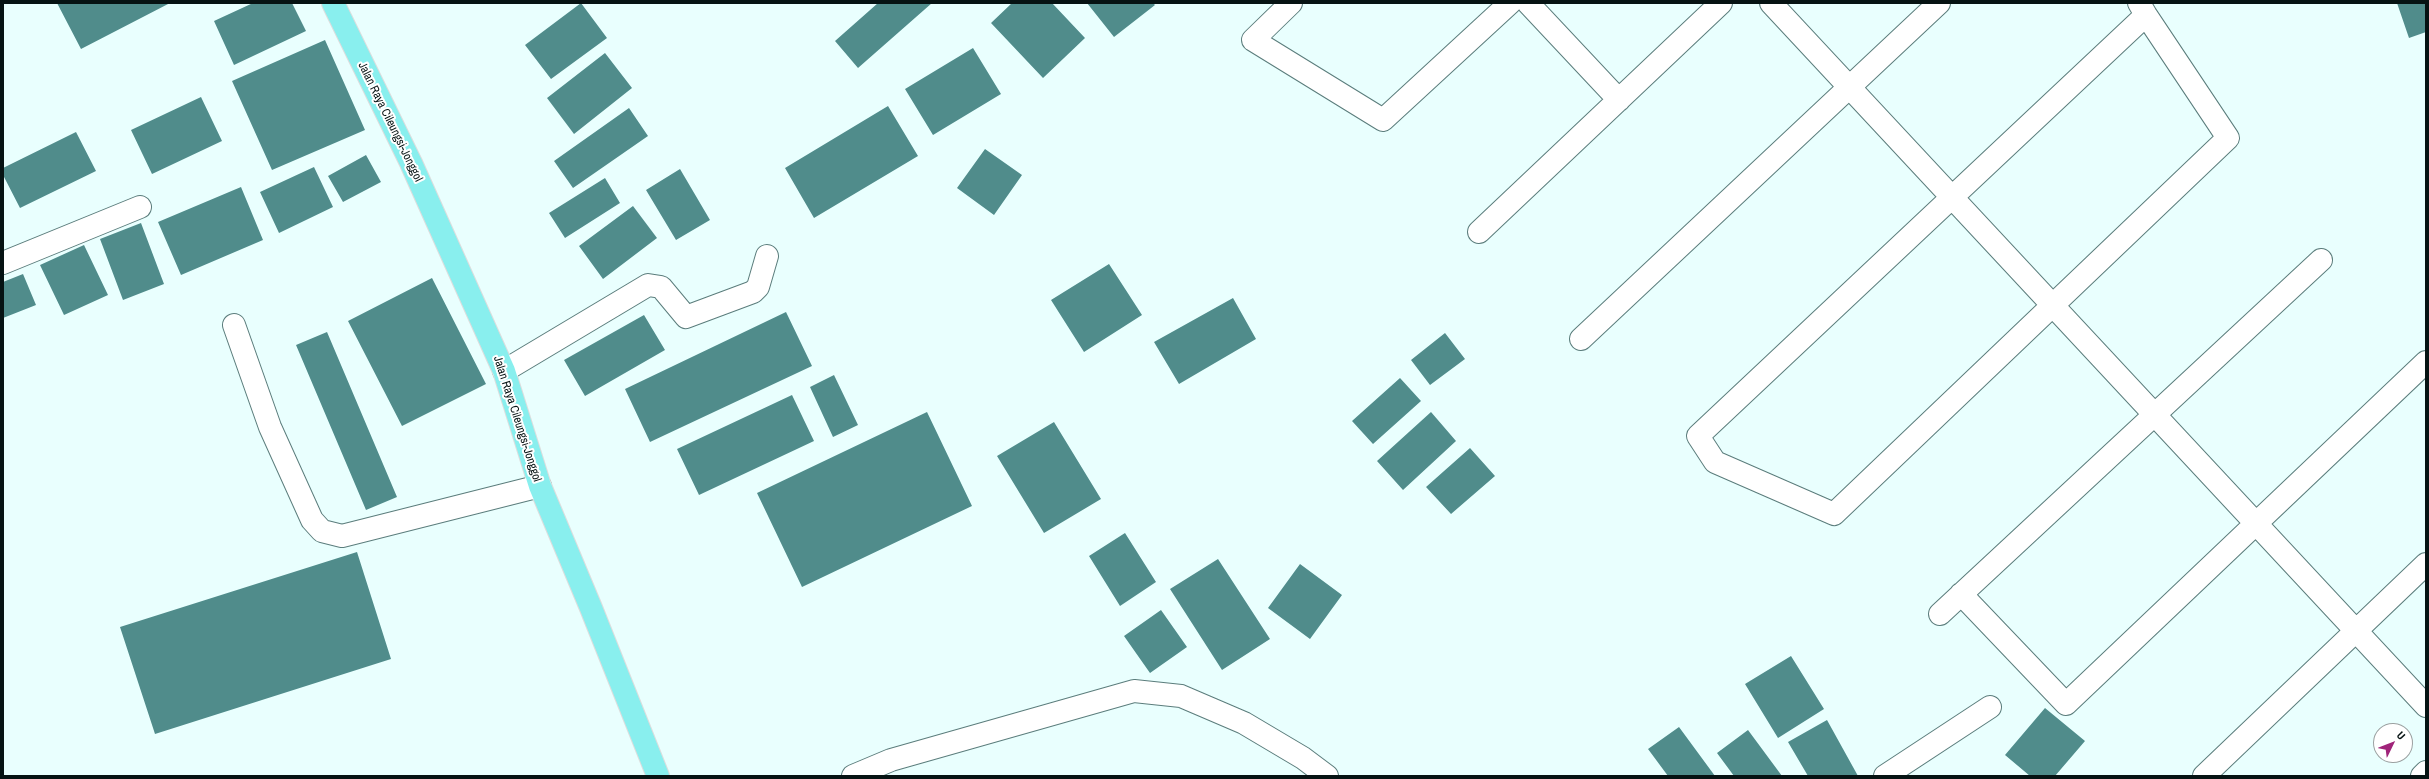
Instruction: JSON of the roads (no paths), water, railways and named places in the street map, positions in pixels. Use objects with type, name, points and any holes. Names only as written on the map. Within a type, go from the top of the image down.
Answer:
[{"type":"main road","name":"Jalan Raya Cileungsi-Jonggol","points":[[333,3],[411,163],[504,371],[540,486],[591,608],[658,776]]},
{"type":"street","points":[[1291,3],[1253,40],[1383,120],[1510,3]]},
{"type":"street","points":[[1528,3],[1619,100]]},
{"type":"street","points":[[1479,232],[1721,3]]},
{"type":"street","points":[[1771,3],[2426,706]]},
{"type":"street","points":[[1581,339],[1939,3]]},
{"type":"street","points":[[2142,9],[2228,138],[1834,514],[1715,462],[1698,436],[1952,197],[2142,9]]},
{"type":"street","points":[[3,262],[140,207]]},
{"type":"street","points":[[504,371],[648,285],[661,287],[686,317],[753,292],[758,286],[767,256]]},
{"type":"street","points":[[1940,614],[2321,260]]},
{"type":"street","points":[[234,325],[270,427],[312,520],[322,531],[342,536],[540,486]]},
{"type":"street","points":[[1961,594],[2066,704],[2426,362]]},
{"type":"street","points":[[2204,776],[2426,564]]},
{"type":"street","points":[[853,776],[891,760],[1134,691],[1181,696],[1244,723],[1303,758],[1327,776]]},
{"type":"street","points":[[1885,776],[1990,707]]},
{"type":"street","points":[[2422,776],[2426,772]]}]
